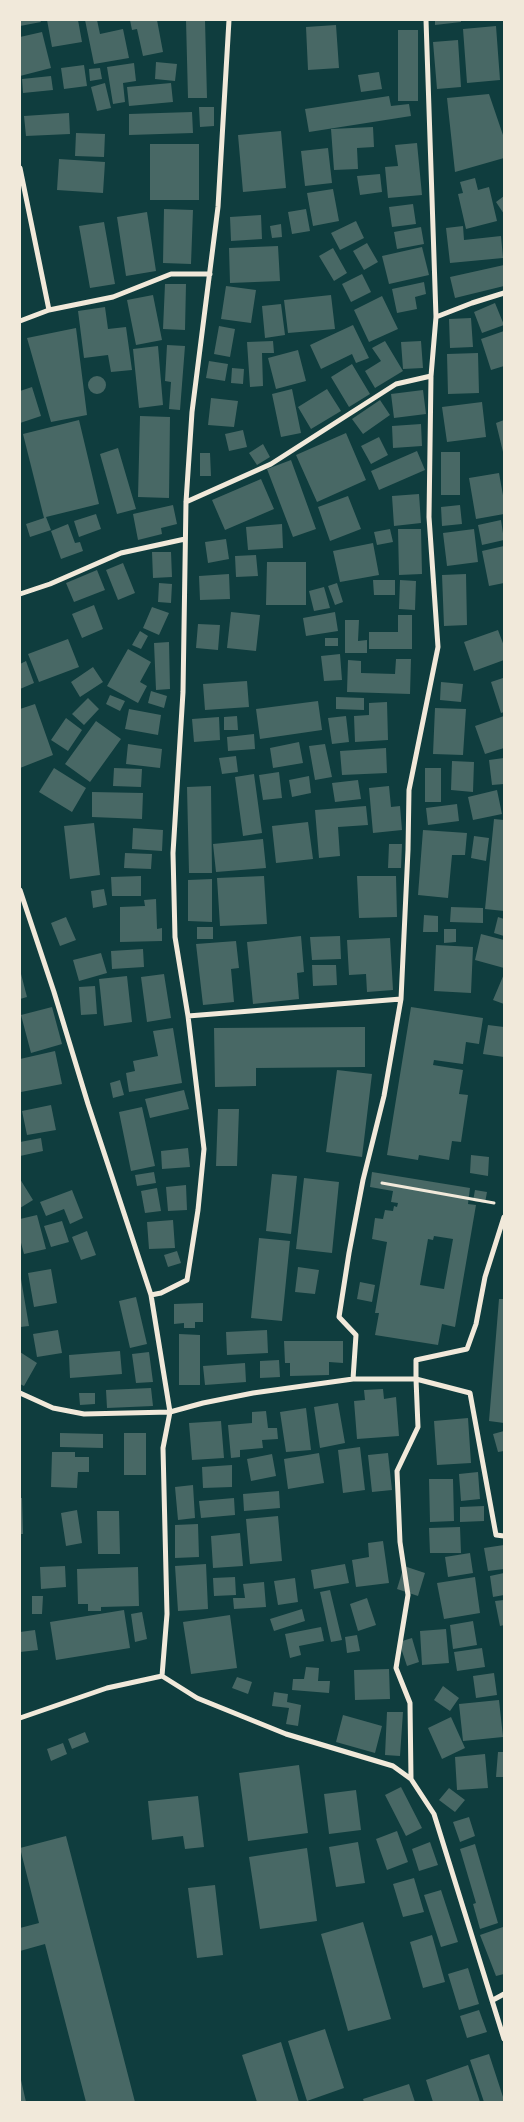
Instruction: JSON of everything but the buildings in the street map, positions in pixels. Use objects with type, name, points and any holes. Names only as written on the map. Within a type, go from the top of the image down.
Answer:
[{"type":"street","points":[[151,1295],[160,1293],[188,1280],[204,1149],[188,1016],[175,937],[173,853],[183,692],[186,502],[192,412],[218,207],[229,20]]},
{"type":"street","points":[[353,1379],[356,1335],[339,1317],[363,1180],[384,1096],[400,998],[408,850],[409,790],[438,647],[429,516],[431,376],[436,317],[426,20]]},
{"type":"street","points":[[20,168],[49,310]]},
{"type":"street","points":[[20,321],[49,310],[113,297],[171,274],[210,274]]},
{"type":"street","points":[[436,317],[504,293]]},
{"type":"street","points":[[186,502],[271,464],[396,384],[431,376]]},
{"type":"street","points":[[20,594],[50,584],[121,554],[185,539]]},
{"type":"street","points":[[20,890],[151,1295],[170,1412],[163,1448],[167,1614],[162,1676]]},
{"type":"street","points":[[188,1016],[400,998]]},
{"type":"street","points":[[410,1779],[410,1703],[396,1668],[408,1595],[400,1542],[398,1471],[418,1427],[416,1360],[467,1350],[476,1324],[485,1277],[504,1217]]},
{"type":"street","points":[[20,1394],[53,1408],[84,1414],[170,1412],[253,1393],[353,1379],[416,1379],[470,1393],[496,1535],[504,1536]]},
{"type":"street","points":[[20,1718],[107,1688],[162,1676],[206,1702],[286,1734],[393,1766],[410,1779],[434,1814],[504,2039]]},
{"type":"street","points":[[493,2000],[504,1994]]},
{"type":"path","points":[[363,1180],[495,1204]]}]
